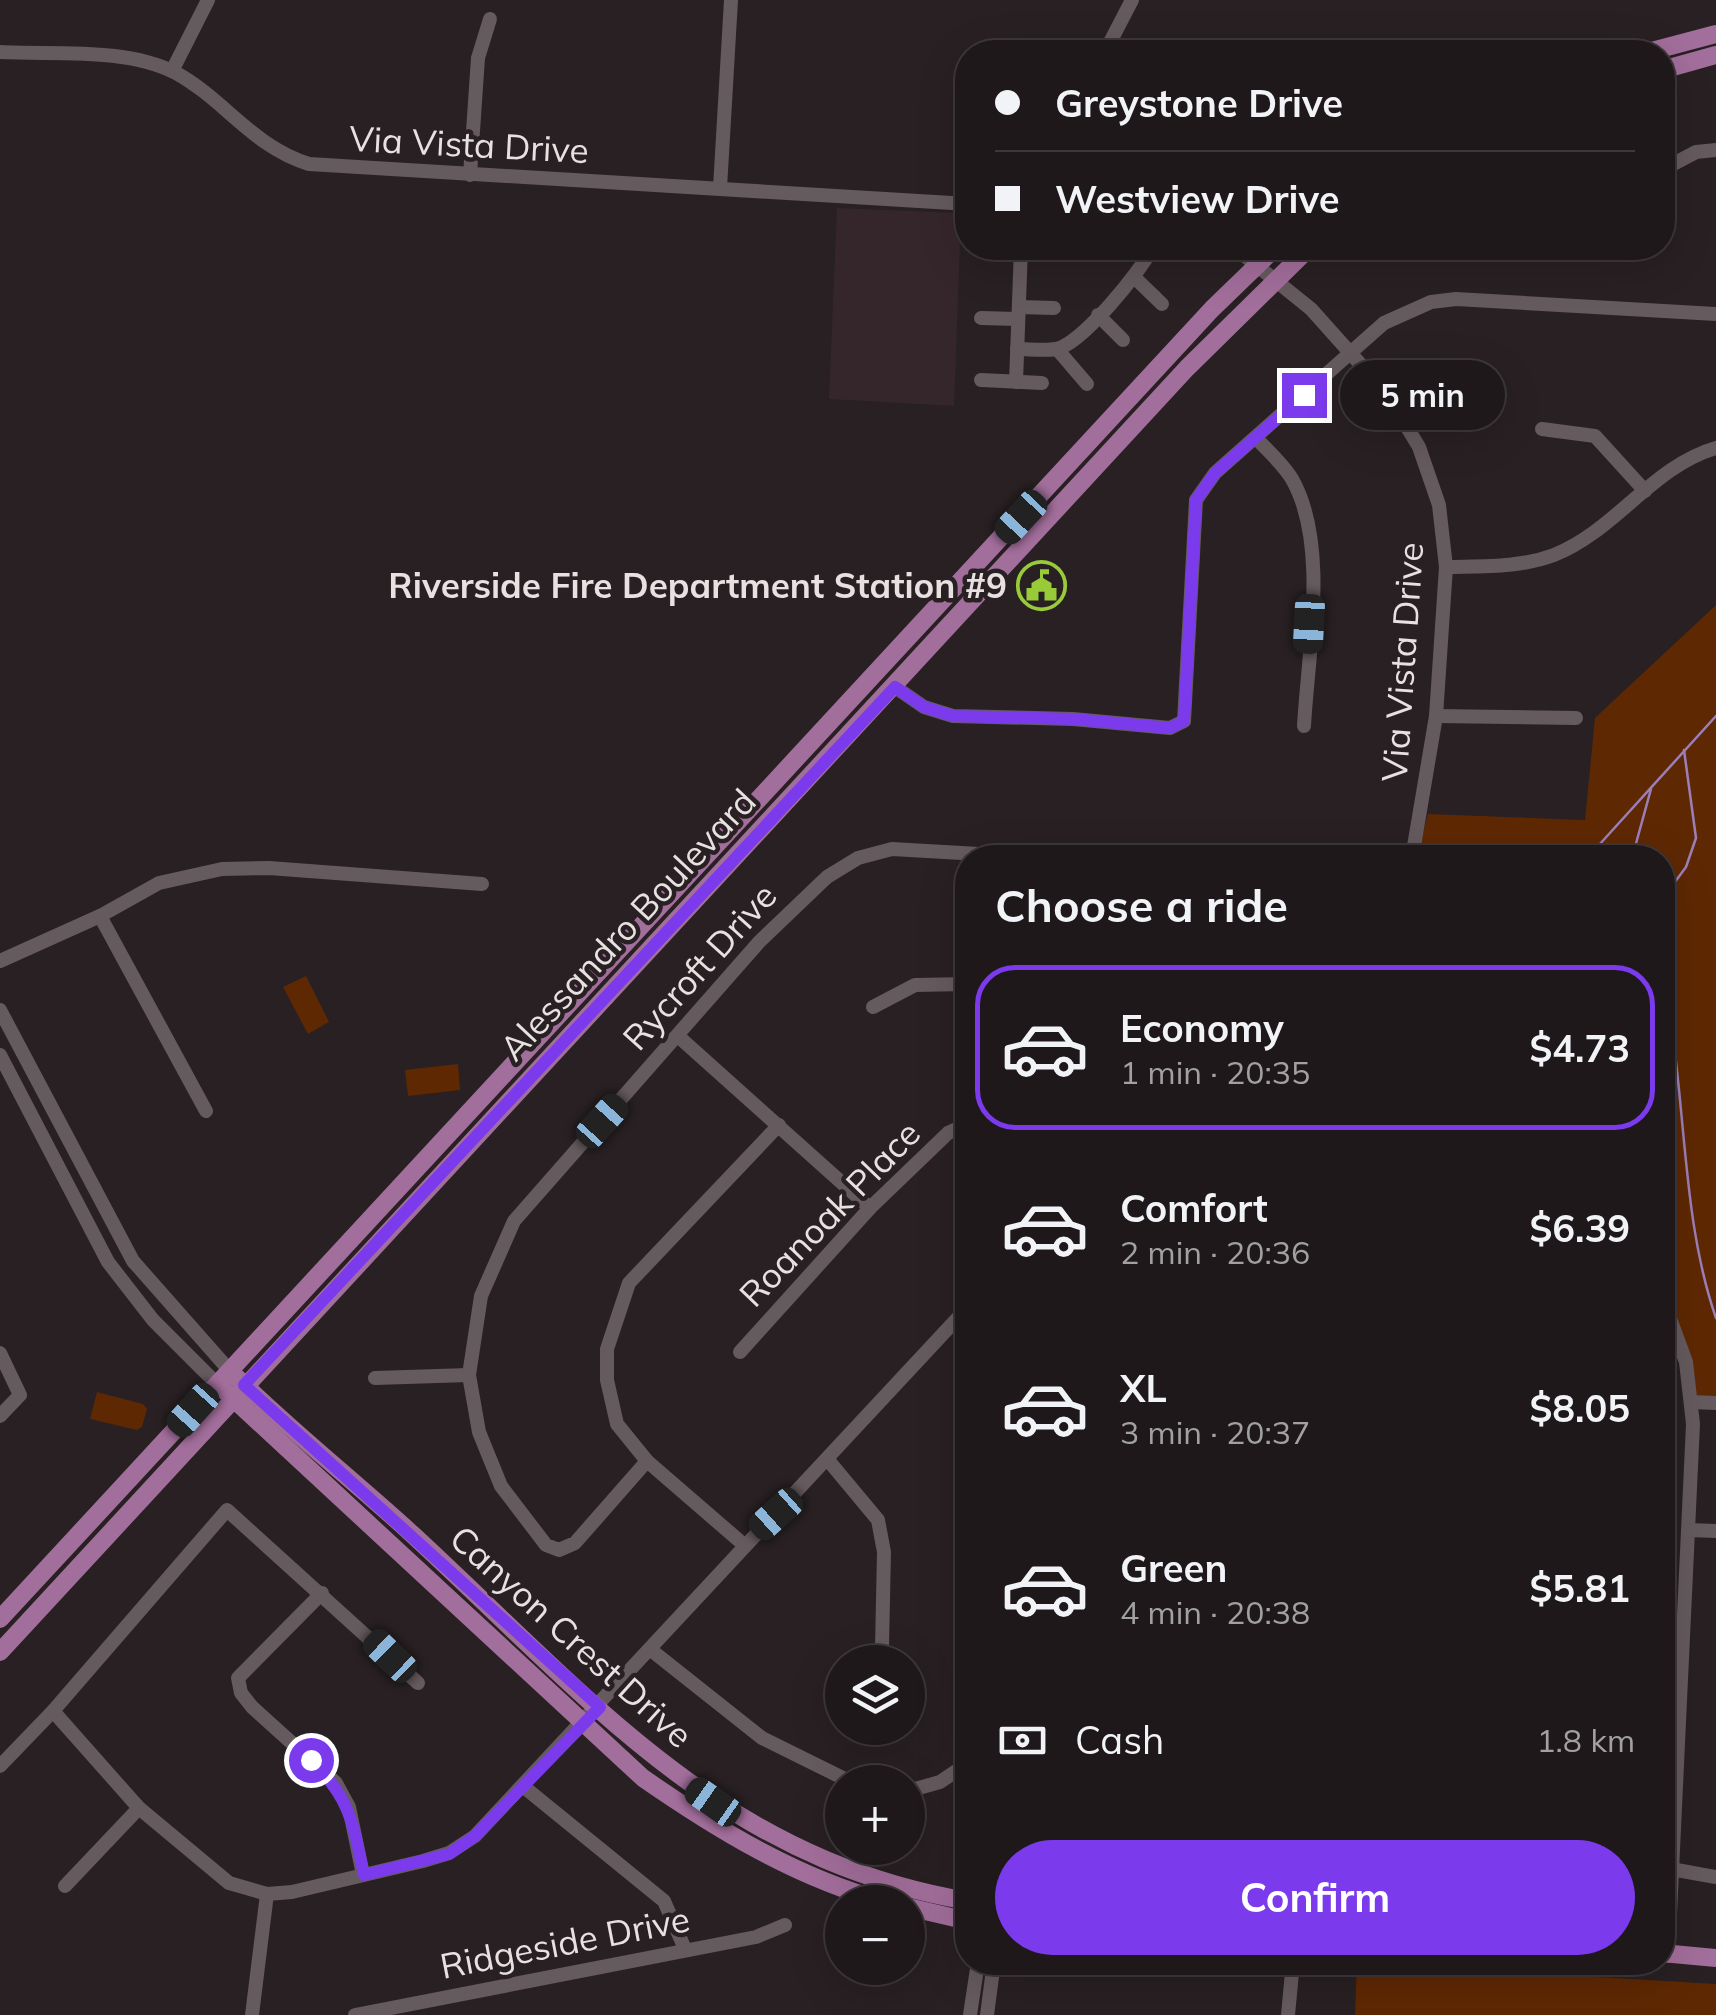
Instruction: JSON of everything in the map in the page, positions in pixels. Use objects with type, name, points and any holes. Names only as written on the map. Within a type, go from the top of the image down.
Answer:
[{"type":"main road","points":[[1675,45],[1716,34]]},
{"type":"main road","points":[[1675,66],[1716,55]]},
{"type":"main road","name":"Alessandro Boulevard","points":[[0,1619],[1261,260]]},
{"type":"main road","name":"Alessandro Boulevard","points":[[0,1652],[238,1391],[1295,260]]},
{"type":"main road","name":"Canyon Crest Drive","points":[[224,1378],[582,1725],[643,1778],[702,1820],[832,1885]]},
{"type":"main road","name":"Canyon Crest Drive","points":[[238,1391],[670,1772],[770,1836],[900,1887],[955,1898]]},
{"type":"main road","points":[[925,1911],[955,1918]]},
{"type":"main road","points":[[1675,1957],[1716,1958]]},
{"type":"street","points":[[172,71],[208,0]]},
{"type":"street","points":[[720,188],[731,0]]},
{"type":"street","points":[[1111,40],[1132,0]]},
{"type":"street","points":[[470,175],[478,58],[490,18]]},
{"type":"street","name":"Via Vista Drive","points":[[0,52],[124,58],[172,71],[284,157],[332,167],[955,203]]},
{"type":"street","points":[[1675,163],[1696,152],[1716,150]]},
{"type":"street","points":[[1016,382],[1021,260]]},
{"type":"street","points":[[1017,349],[1057,349],[1098,315],[1144,260]]},
{"type":"street","name":"Via Vista Drive","points":[[1253,260],[1276,276],[1387,394],[1419,447],[1439,505],[1446,567],[1436,716],[1414,845]]},
{"type":"street","points":[[1134,276],[1162,304]]},
{"type":"street","points":[[895,687],[924,707],[953,716],[1073,719],[1170,728],[1184,721],[1196,500],[1215,473],[1351,352],[1404,312],[1456,298],[1716,314]]},
{"type":"street","points":[[981,318],[1054,308]]},
{"type":"street","points":[[1098,315],[1124,340]]},
{"type":"street","points":[[1057,349],[1086,384]]},
{"type":"street","points":[[981,380],[1042,383]]},
{"type":"street","points":[[1542,429],[1595,436],[1644,491]]},
{"type":"street","points":[[1256,438],[1291,478],[1309,518],[1313,557],[1304,726]]},
{"type":"street","points":[[1446,567],[1515,566],[1557,554],[1688,456],[1716,448]]},
{"type":"street","points":[[1436,716],[1576,718]]},
{"type":"street","name":"Rycroft Drive","points":[[647,1461],[576,1543],[559,1550],[546,1545],[501,1486],[479,1432],[469,1374],[481,1296],[514,1221],[798,902],[858,858],[892,849],[955,853]]},
{"type":"street","points":[[0,961],[100,916],[159,884],[222,870],[269,868],[482,884]]},
{"type":"street","points":[[100,916],[206,1111]]},
{"type":"street","points":[[873,1008],[914,985],[955,984]]},
{"type":"street","points":[[0,1010],[133,1261],[224,1378]]},
{"type":"street","points":[[679,1036],[870,1208]]},
{"type":"street","points":[[0,1056],[108,1262],[154,1320],[224,1378]]},
{"type":"street","points":[[743,1544],[647,1461],[617,1424],[607,1380],[607,1349],[628,1283],[779,1125]]},
{"type":"street","name":"Roanoak Place","points":[[740,1352],[870,1208],[955,1130]]},
{"type":"street","points":[[53,1712],[139,1808],[230,1883],[267,1894],[449,1854],[475,1836],[524,1787],[743,1544],[955,1326]]},
{"type":"street","points":[[1675,1332],[1686,1362],[1691,1402],[1675,1789]]},
{"type":"street","points":[[0,1354],[20,1395],[0,1416]]},
{"type":"street","points":[[376,1378],[469,1374]]},
{"type":"street","points":[[1691,1402],[1716,1403]]},
{"type":"street","points":[[828,1460],[878,1520],[884,1552],[882,1645]]},
{"type":"street","points":[[0,1766],[53,1712],[227,1510],[418,1683]]},
{"type":"street","points":[[1688,1530],[1716,1531]]},
{"type":"street","points":[[322,1594],[238,1678],[241,1693],[252,1707],[336,1783],[349,1806],[364,1875]]},
{"type":"street","points":[[651,1650],[696,1690],[762,1738],[825,1769]]},
{"type":"street","points":[[1675,1670],[1681,1670]]},
{"type":"street","points":[[925,1786],[955,1771]]},
{"type":"street","points":[[524,1787],[664,1902],[686,1948]]},
{"type":"street","points":[[65,1886],[139,1808]]},
{"type":"street","points":[[1675,1870],[1716,1877]]},
{"type":"street","points":[[252,2015],[267,1894]]},
{"type":"street","name":"Ridgeside Drive","points":[[355,2015],[756,1936],[785,1925]]},
{"type":"street","points":[[970,2015],[976,1975]]},
{"type":"street","points":[[986,2015],[992,1975]]},
{"type":"street","points":[[1288,2015],[1292,1975]]},
{"type":"shaded area","points":[[837,208],[955,213],[955,260],[959,260],[954,406],[829,399]]},
{"type":"shaded area","points":[[1716,605],[1716,1409],[1692,1408],[1675,1341],[1675,845],[1420,845],[1428,814],[1585,820],[1595,718]]},
{"type":"shaded area","points":[[306,976],[329,1022],[308,1034],[283,987]]},
{"type":"shaded area","points":[[458,1064],[460,1090],[408,1096],[405,1070]]},
{"type":"shaded area","points":[[97,1392],[143,1404],[147,1409],[142,1427],[137,1430],[90,1419]]},
{"type":"shaded area","points":[[1357,1975],[1562,1975],[1716,1984],[1716,2015],[1355,2015]]},
{"type":"waterway","points":[[1599,845],[1716,716]]},
{"type":"waterway","points":[[1675,882],[1686,867],[1696,838],[1684,750]]},
{"type":"waterway","points":[[1636,845],[1651,789]]},
{"type":"waterway","points":[[1675,1054],[1699,1254],[1716,1318]]},
{"type":"place","name":"Riverside Fire Department Station #9","points":[[1042,586]]},
{"type":"route","points":[[311,1760],[336,1783],[349,1806],[364,1875],[449,1854],[475,1836],[600,1707],[244,1385],[895,687],[924,707],[953,716],[1073,719],[1170,728],[1184,721],[1196,500],[1215,473],[1304,395]]}]
